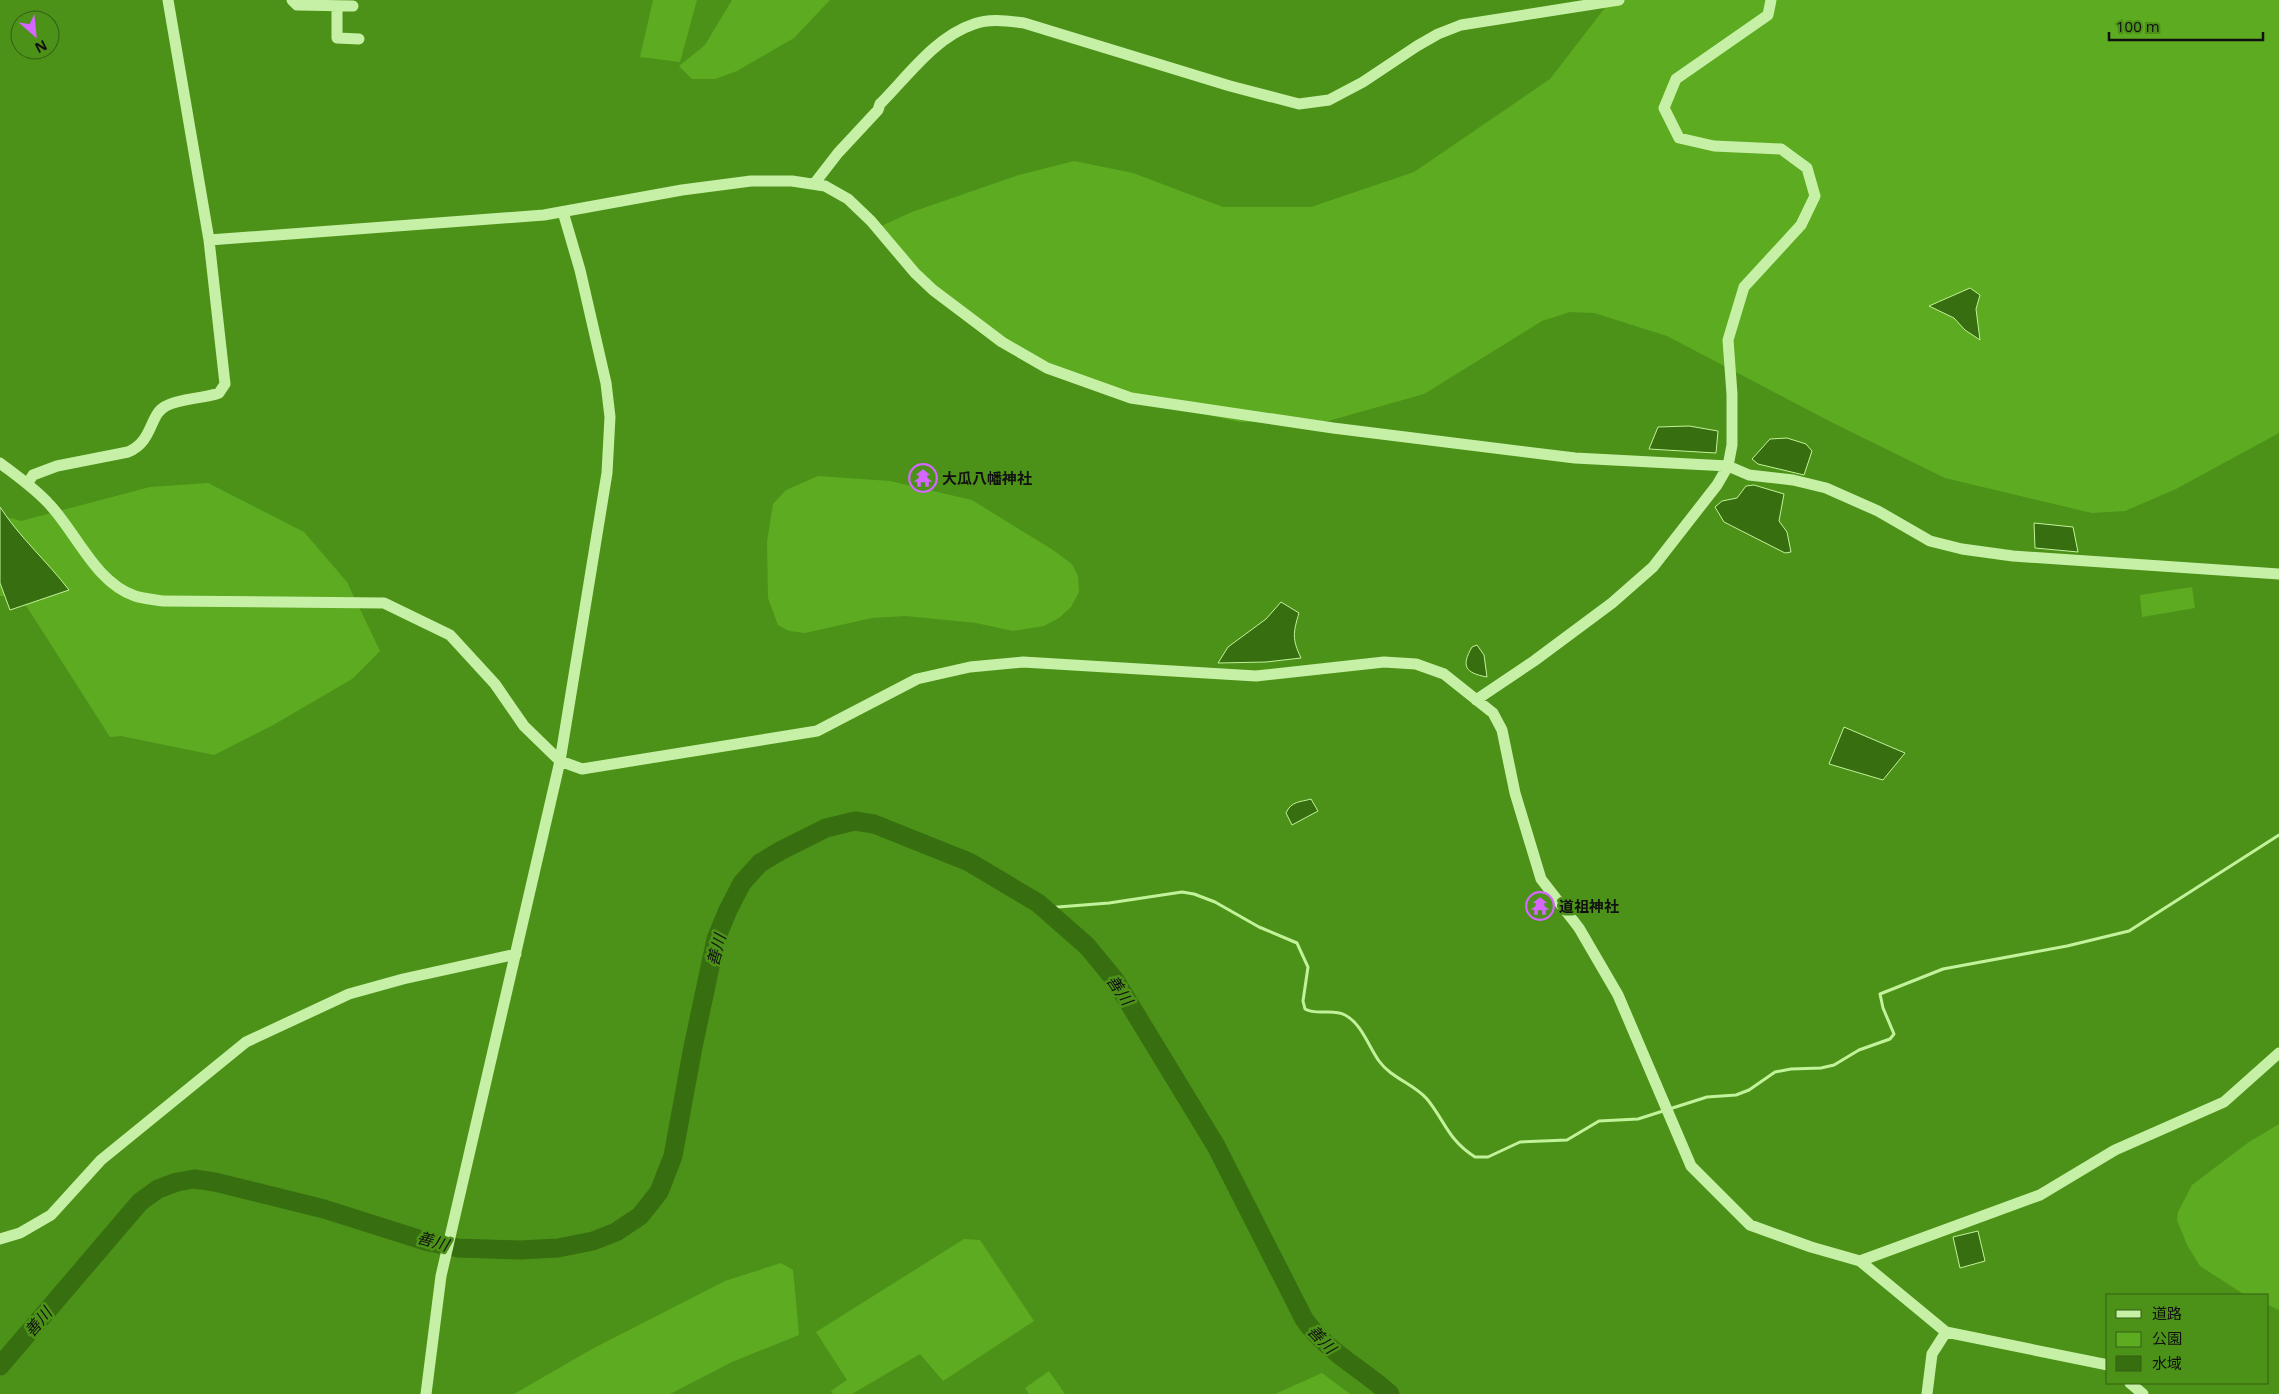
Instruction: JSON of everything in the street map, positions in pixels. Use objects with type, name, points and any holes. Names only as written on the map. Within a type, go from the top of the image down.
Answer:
[{"type":"street","points":[[27,484],[33,474],[57,466],[128,452],[137,448],[144,443],[159,412],[166,406],[212,396],[223,389],[225,384],[209,240],[169,0]]},
{"type":"street","points":[[292,0],[297,5],[353,6]]},
{"type":"street","points":[[814,184],[880,104],[935,47],[975,23],[1001,20],[1024,23],[1230,86],[1299,104],[1330,100],[1363,82],[1438,34],[1461,26],[1619,0]]},
{"type":"street","points":[[1476,700],[1534,662],[1596,615],[1653,567],[1717,485],[1728,466],[1732,445],[1732,394],[1728,340],[1744,287],[1801,225],[1815,196],[1807,168],[1781,149],[1714,146],[1679,138],[1664,108],[1676,79],[1768,14],[1771,0]]},
{"type":"street","points":[[337,6],[337,38],[359,39]]},
{"type":"street","points":[[209,240],[563,212],[682,190],[751,181],[792,180],[833,190],[848,199],[871,221],[915,273],[933,290],[1002,342],[1047,368],[1083,383],[1131,398],[1333,428],[1576,458],[1728,466],[1749,475],[1793,480],[1833,491],[1878,511],[1930,541],[1962,550],[2032,558],[2279,574]]},
{"type":"street","points":[[426,1394],[441,1276],[560,761],[607,473],[610,417],[604,374],[580,270],[563,212]]},
{"type":"street","points":[[0,463],[27,484],[55,510],[96,566],[113,584],[135,596],[162,601],[384,603],[450,635],[495,684],[524,726],[560,761],[582,769],[817,731],[917,679],[970,667],[1023,662],[1256,676],[1384,662],[1416,664],[1444,674],[1493,713],[1502,730],[1515,793],[1541,879],[1579,928],[1618,995],[1691,1166],[1750,1225],[1811,1247],[1860,1261],[1946,1332],[2106,1365]]},
{"type":"street","points":[[0,1239],[20,1232],[51,1215],[101,1160],[246,1042],[348,994],[403,979],[516,954]]},
{"type":"street","points":[[1860,1261],[2040,1195],[2115,1150],[2224,1102],[2279,1053]]},
{"type":"street","points":[[1927,1394],[1932,1354],[1946,1332]]},
{"type":"street","points":[[2131,1384],[2143,1394]]},
{"type":"green space","points":[[653,0],[697,0],[680,62],[640,57]]},
{"type":"green space","points":[[732,0],[830,0],[794,38],[737,71],[715,79],[692,79],[679,66],[705,45]]},
{"type":"green space","points":[[1611,0],[2279,0],[2279,433],[2176,489],[2125,511],[2092,513],[1945,478],[1835,424],[1667,336],[1594,313],[1570,312],[1542,321],[1424,394],[1328,421],[1240,422],[1100,391],[996,345],[926,287],[879,227],[912,212],[1019,175],[1074,161],[1133,173],[1223,207],[1311,207],[1414,172],[1550,79]]},
{"type":"green space","points":[[818,476],[890,481],[972,500],[1053,550],[1072,564],[1078,576],[1079,592],[1071,607],[1059,618],[1044,626],[1013,631],[976,623],[906,616],[872,618],[805,633],[789,631],[778,625],[768,598],[767,542],[773,504],[786,490]]},
{"type":"green space","points":[[208,483],[304,532],[347,582],[380,651],[352,679],[275,724],[214,755],[121,736],[110,737],[27,607],[11,596],[0,596],[0,515],[21,521],[150,487]]},
{"type":"green space","points":[[2192,587],[2195,608],[2142,617],[2140,595]]},
{"type":"green space","points":[[2279,1124],[2279,1310],[2269,1305],[2269,1294],[2243,1294],[2200,1266],[2187,1245],[2177,1220],[2178,1212],[2192,1185],[2249,1142]]},
{"type":"green space","points":[[964,1239],[980,1240],[1034,1321],[943,1381],[920,1354],[852,1394],[833,1394],[831,1391],[847,1380],[816,1332]]},
{"type":"green space","points":[[781,1263],[793,1270],[799,1335],[732,1362],[670,1394],[514,1394],[592,1349],[725,1281]]},
{"type":"green space","points":[[1049,1371],[1065,1394],[1029,1394],[1025,1388]]},
{"type":"green space","points":[[1322,1373],[1350,1394],[1275,1394]]},
{"type":"water","points":[[1970,288],[1980,295],[1976,309],[1980,340],[1965,330],[1954,318],[1929,306]]},
{"type":"water","points":[[1689,426],[1718,431],[1716,453],[1649,449],[1658,427]]},
{"type":"water","points":[[1787,438],[1806,444],[1812,451],[1804,475],[1758,464],[1752,459],[1770,439]]},
{"type":"water","points":[[1754,485],[1784,494],[1779,521],[1787,532],[1791,552],[1785,553],[1724,522],[1715,507],[1722,501],[1737,498],[1746,486]]},
{"type":"water","points":[[0,507],[16,529],[69,590],[10,610],[0,583]]},
{"type":"water","points":[[2034,523],[2073,527],[2078,552],[2035,548]]},
{"type":"water","points":[[1281,602],[1299,613],[1294,636],[1301,658],[1266,662],[1218,663],[1228,647],[1266,619]]},
{"type":"water","points":[[1477,645],[1484,655],[1487,677],[1474,673],[1467,668],[1467,659],[1472,647]]},
{"type":"water","points":[[1844,727],[1905,753],[1883,780],[1829,764]]},
{"type":"water","points":[[1311,799],[1318,811],[1292,825],[1286,813],[1288,809],[1297,803]]},
{"type":"water","points":[[1978,1231],[1985,1261],[1960,1268],[1953,1237]]},
{"type":"waterway","name":"善川","points":[[0,1366],[140,1202],[158,1189],[177,1182],[194,1179],[215,1182],[324,1209],[425,1241],[458,1248],[520,1250],[558,1248],[593,1241],[616,1232],[640,1216],[659,1192],[673,1156],[693,1047],[716,939],[742,883],[760,863],[780,851],[826,828],[855,821],[874,824],[969,862],[1038,903],[1087,946],[1115,980],[1216,1146],[1304,1319],[1323,1341],[1390,1394]]},
{"type":"waterway","points":[[1045,908],[1109,903],[1182,892],[1194,894],[1215,902],[1259,927],[1297,943],[1308,967],[1303,1001],[1305,1009],[1315,1012],[1340,1013],[1351,1019],[1360,1029],[1384,1067],[1427,1099],[1459,1144],[1475,1157],[1488,1157],[1520,1142],[1567,1140],[1599,1121],[1638,1119],[1707,1097],[1736,1095],[1749,1090],[1775,1072],[1834,1065],[1859,1050],[1890,1039],[1894,1034],[1883,1008],[1880,994],[1943,969],[2067,946],[2129,931],[2279,835]]},
{"type":"place","name":"大瓜八幡神社","points":[[923,478]]},
{"type":"place","name":"道祖神社","points":[[1540,906]]}]
